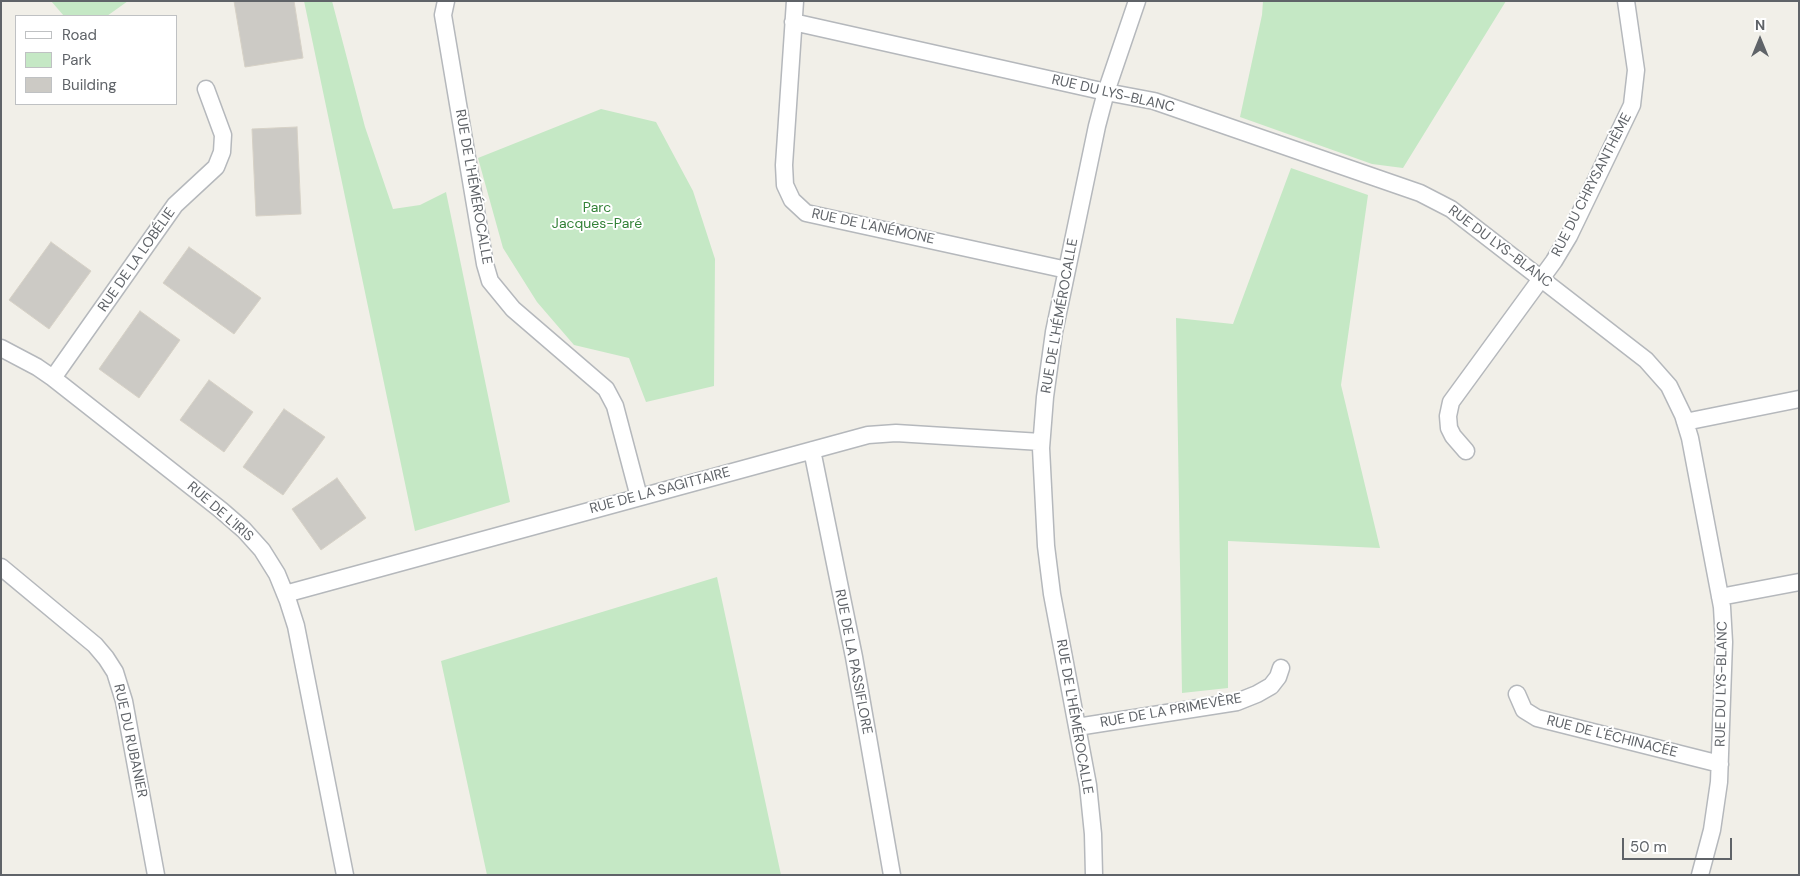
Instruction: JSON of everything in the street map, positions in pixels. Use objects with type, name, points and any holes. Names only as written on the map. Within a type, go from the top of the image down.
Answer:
[{"type":"street","name":"RUE DE L'HÉMÉROCALLE","points":[[446,1],[443,15],[485,264],[490,281],[499,294],[513,308],[606,389],[615,406],[639,497]]},
{"type":"street","name":"RUE DE L'ANÉMONE","points":[[794,1],[784,165],[785,185],[792,200],[806,213],[1067,270]]},
{"type":"street","name":"RUE DE L'HÉMÉROCALLE","points":[[1094,875],[1093,834],[1088,785],[1052,594],[1046,546],[1041,442],[1054,332],[1067,270],[1106,92],[1137,1]]},
{"type":"street","name":"RUE DU CHRYSANTHÈME","points":[[1466,450],[1453,436],[1449,428],[1448,416],[1451,402],[1554,261],[1569,236],[1632,105],[1636,70],[1626,1]]},
{"type":"street","name":"RUE DU LYS-BLANC","points":[[793,22],[1154,101],[1420,193],[1451,209],[1646,360],[1669,386],[1690,438],[1724,625],[1720,764],[1716,810],[1700,875]]},
{"type":"street","name":"RUE DE LA LOBÉLIE","points":[[54,378],[175,205],[216,167],[222,152],[223,135],[206,89]]},
{"type":"street","name":"RUE DE L'IRIS","points":[[1,348],[29,362],[54,378],[244,530],[262,550],[277,574],[286,594],[296,626],[345,875]]},
{"type":"street","points":[[1685,422],[1799,399]]},
{"type":"street","name":"RUE DE LA SAGITTAIRE","points":[[286,594],[868,435],[882,433],[1041,442]]},
{"type":"street","name":"RUE DE LA PASSIFLORE","points":[[812,450],[854,657],[892,875]]},
{"type":"street","name":"RUE DU RUBANIER","points":[[1,567],[95,644],[114,672],[124,700],[156,875]]},
{"type":"street","points":[[1720,597],[1799,582]]},
{"type":"street","name":"RUE DE LA PRIMEVÈRE","points":[[1077,727],[1237,702],[1271,686],[1278,677],[1281,668]]},
{"type":"street","name":"RUE DE L'ÉCHINACÉE","points":[[1517,694],[1524,710],[1537,718],[1720,764]]},
{"type":"green space","points":[[51,1],[128,1],[108,15],[63,15]]},
{"type":"green space","points":[[304,1],[332,1],[365,127],[393,209],[420,205],[446,192],[510,502],[415,531]]},
{"type":"green space","points":[[1263,1],[1506,1],[1403,168],[1372,164],[1240,117],[1262,15]]},
{"type":"green space","name":"Parc Jacques-Paré","points":[[601,109],[656,122],[693,191],[715,259],[714,386],[646,402],[629,358],[574,345],[537,302],[503,248],[478,158]]},
{"type":"green space","points":[[1291,168],[1368,195],[1341,385],[1380,548],[1228,541],[1228,688],[1182,693],[1176,318],[1233,324]]},
{"type":"green space","points":[[717,577],[781,875],[487,875],[441,661]]},
{"type":"building","points":[[234,1],[294,1],[303,58],[245,67]]},
{"type":"building","points":[[297,127],[301,214],[256,216],[252,129]]},
{"type":"building","points":[[51,242],[91,271],[49,329],[9,300]]},
{"type":"building","points":[[189,247],[261,298],[234,334],[163,283]]},
{"type":"building","points":[[140,311],[180,340],[139,398],[99,369]]},
{"type":"building","points":[[209,380],[253,412],[224,452],[180,420]]},
{"type":"building","points":[[284,409],[325,437],[283,495],[243,467]]},
{"type":"building","points":[[337,478],[366,518],[321,550],[292,509]]}]
